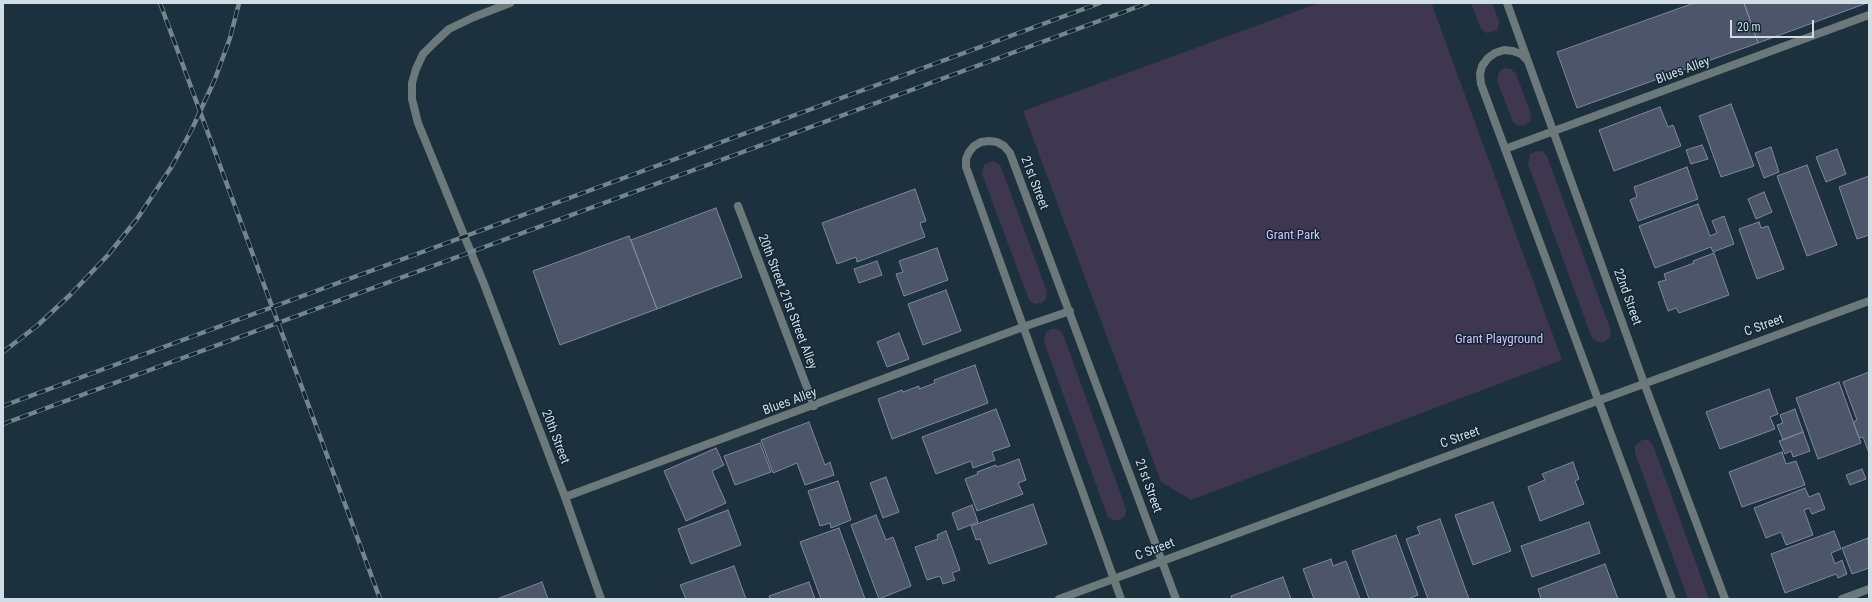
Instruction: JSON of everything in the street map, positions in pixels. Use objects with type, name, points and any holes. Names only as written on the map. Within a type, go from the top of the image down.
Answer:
[{"type":"street","name":"20th Street","points":[[510,3],[474,16],[449,29],[424,54],[416,69],[412,84],[412,100],[418,123],[484,284],[602,599]]},
{"type":"street","name":"22nd Street","points":[[1507,3],[1555,132],[1644,383],[1725,599]]},
{"type":"street","name":"Blues Alley","points":[[1505,149],[1555,132],[1869,15]]},
{"type":"street","points":[[1531,68],[1521,54],[1504,50],[1495,53],[1488,58],[1482,66],[1480,74],[1481,84],[1672,599]]},
{"type":"street","name":"21st Street","points":[[1121,599],[966,167],[966,159],[969,152],[974,146],[981,142],[997,142],[1004,146],[1010,153],[1176,599]]},
{"type":"street","name":"20th Street 21st Street Alley","points":[[738,206],[814,406]]},
{"type":"street","name":"C Street","points":[[1059,599],[1869,301]]},
{"type":"street","name":"Blues Alley","points":[[565,497],[814,406],[1023,327],[1070,311]]},
{"type":"street","points":[[1842,599],[1869,589]]},
{"type":"green space","name":"Grant Park","points":[[1319,3],[1438,3],[1432,5],[1562,360],[1191,500],[1161,482],[1023,111]]},
{"type":"green space","points":[[1471,3],[1492,3],[1499,21],[1496,31],[1486,33],[1481,29]]},
{"type":"green space","points":[[1505,68],[1511,69],[1516,74],[1531,114],[1530,121],[1525,125],[1518,126],[1513,122],[1497,81],[1499,72]]},
{"type":"green space","points":[[1536,151],[1542,151],[1547,156],[1611,331],[1609,338],[1604,342],[1598,342],[1592,338],[1528,164],[1530,154]]},
{"type":"green space","points":[[993,161],[1001,167],[1047,292],[1046,299],[1041,303],[1035,304],[1029,300],[982,174],[984,165]]},
{"type":"green space","points":[[1051,329],[1058,329],[1063,334],[1126,509],[1125,516],[1120,520],[1113,520],[1108,517],[1044,342],[1046,332]]},
{"type":"green space","points":[[1642,440],[1648,440],[1653,445],[1709,599],[1688,599],[1635,453],[1635,446]]},
{"type":"building","points":[[1694,3],[1744,3],[1758,43],[1577,108],[1557,52]]},
{"type":"building","points":[[1744,3],[1867,3],[1758,43]]},
{"type":"building","points":[[1731,104],[1754,166],[1721,177],[1699,116]]},
{"type":"building","points":[[1660,107],[1668,127],[1673,125],[1681,146],[1614,171],[1599,130]]},
{"type":"building","points":[[1702,145],[1708,159],[1691,164],[1686,150]]},
{"type":"building","points":[[1771,147],[1779,172],[1764,178],[1755,153]]},
{"type":"building","points":[[1837,149],[1846,174],[1826,182],[1816,157]]},
{"type":"building","points":[[1807,165],[1837,245],[1807,256],[1777,176]]},
{"type":"building","points":[[1687,167],[1698,199],[1638,221],[1630,200],[1637,197],[1634,187]]},
{"type":"building","points":[[1869,176],[1869,235],[1857,239],[1839,187]]},
{"type":"building","points":[[915,189],[926,221],[920,223],[925,237],[857,262],[856,257],[837,264],[822,223]]},
{"type":"building","points":[[1764,192],[1772,212],[1756,219],[1748,199]]},
{"type":"building","points":[[1698,204],[1710,236],[1717,233],[1712,221],[1724,216],[1734,244],[1713,252],[1711,247],[1655,268],[1639,226]]},
{"type":"building","points":[[716,208],[742,277],[657,309],[631,240]]},
{"type":"building","points":[[1759,222],[1761,228],[1768,226],[1784,269],[1757,279],[1739,229]]},
{"type":"building","points":[[629,236],[657,309],[560,345],[533,271]]},
{"type":"building","points":[[937,248],[948,280],[904,296],[896,274],[903,272],[899,261]]},
{"type":"building","points":[[1714,253],[1729,295],[1679,313],[1676,308],[1668,311],[1658,282],[1666,280],[1664,274],[1694,263],[1693,261]]},
{"type":"building","points":[[877,261],[882,275],[859,283],[854,269]]},
{"type":"building","points":[[946,290],[961,331],[923,345],[908,304]]},
{"type":"building","points":[[899,333],[909,359],[887,367],[877,342]]},
{"type":"building","points":[[975,365],[988,403],[892,439],[878,399],[902,390],[903,392],[919,386],[919,389],[935,383],[934,380]]},
{"type":"building","points":[[1869,372],[1869,453],[1863,437],[1859,438],[1853,422],[1857,420],[1843,382]]},
{"type":"building","points":[[1839,382],[1861,443],[1818,459],[1796,398]]},
{"type":"building","points":[[1769,389],[1778,414],[1770,417],[1775,429],[1720,449],[1706,412]]},
{"type":"building","points":[[996,409],[1010,446],[992,452],[995,460],[973,468],[971,461],[936,474],[922,437]]},
{"type":"building","points":[[1795,409],[1803,432],[1783,440],[1777,425],[1783,423],[1780,415]]},
{"type":"building","points":[[809,422],[825,465],[830,462],[834,475],[805,485],[797,463],[773,473],[761,440]]},
{"type":"building","points":[[1803,432],[1810,451],[1793,457],[1791,451],[1785,454],[1779,441]]},
{"type":"building","points":[[760,443],[771,472],[735,485],[724,456]]},
{"type":"building","points":[[716,448],[724,465],[712,471],[726,503],[686,521],[664,471]]},
{"type":"building","points":[[1782,452],[1786,464],[1796,461],[1805,485],[1742,507],[1729,472]]},
{"type":"building","points":[[1019,459],[1026,480],[1018,483],[1023,494],[977,511],[965,479],[978,474],[977,472]]},
{"type":"building","points":[[1573,462],[1579,479],[1575,481],[1584,504],[1540,521],[1528,487],[1545,480],[1542,474]]},
{"type":"building","points":[[1862,469],[1866,479],[1850,485],[1846,475]]},
{"type":"building","points":[[886,477],[899,512],[883,518],[870,483]]},
{"type":"building","points":[[838,481],[851,520],[831,528],[830,523],[820,526],[808,491]]},
{"type":"building","points":[[1805,488],[1809,497],[1819,493],[1825,509],[1812,514],[1809,508],[1804,510],[1813,535],[1786,545],[1781,532],[1766,538],[1754,508]]},
{"type":"building","points":[[1493,502],[1511,551],[1473,565],[1455,515]]},
{"type":"building","points":[[1033,504],[1047,544],[989,564],[980,539],[976,540],[971,526]]},
{"type":"building","points":[[972,505],[978,522],[958,530],[952,513]]},
{"type":"building","points":[[728,510],[741,545],[691,564],[678,529]]},
{"type":"building","points":[[876,515],[886,540],[893,537],[911,586],[879,599],[851,525]]},
{"type":"building","points":[[1440,519],[1469,599],[1428,599],[1406,539],[1420,534],[1417,527]]},
{"type":"building","points":[[1589,522],[1600,553],[1532,577],[1521,546]]},
{"type":"building","points":[[839,528],[865,599],[821,599],[800,542]]},
{"type":"building","points":[[946,531],[960,570],[952,573],[955,580],[943,584],[940,576],[927,580],[915,547],[938,539],[937,535]]},
{"type":"building","points":[[1834,531],[1841,549],[1831,553],[1835,564],[1842,560],[1847,574],[1838,578],[1836,574],[1785,593],[1771,554]]},
{"type":"building","points":[[1396,535],[1418,595],[1408,599],[1369,599],[1352,551]]},
{"type":"building","points":[[1868,538],[1869,568],[1852,574],[1842,548]]},
{"type":"building","points":[[1331,559],[1333,566],[1346,561],[1360,599],[1314,599],[1303,569]]},
{"type":"building","points":[[1605,564],[1618,599],[1541,599],[1538,589]]},
{"type":"building","points":[[734,566],[746,599],[686,599],[680,585]]},
{"type":"building","points":[[1283,577],[1291,599],[1232,599],[1231,596]]},
{"type":"building","points":[[542,582],[548,599],[497,599]]},
{"type":"building","points":[[809,582],[815,599],[770,599],[769,596]]},
{"type":"railway","points":[[160,3],[380,599]]},
{"type":"railway","points":[[3,352],[38,325],[70,295],[108,255],[137,219],[172,166],[192,129],[215,79],[230,38],[239,3]]},
{"type":"railway","points":[[3,406],[1100,3]]},
{"type":"railway","points":[[3,424],[1148,3]]},
{"type":"park label","name":"Grant Playground","points":[[1499,340]]}]
